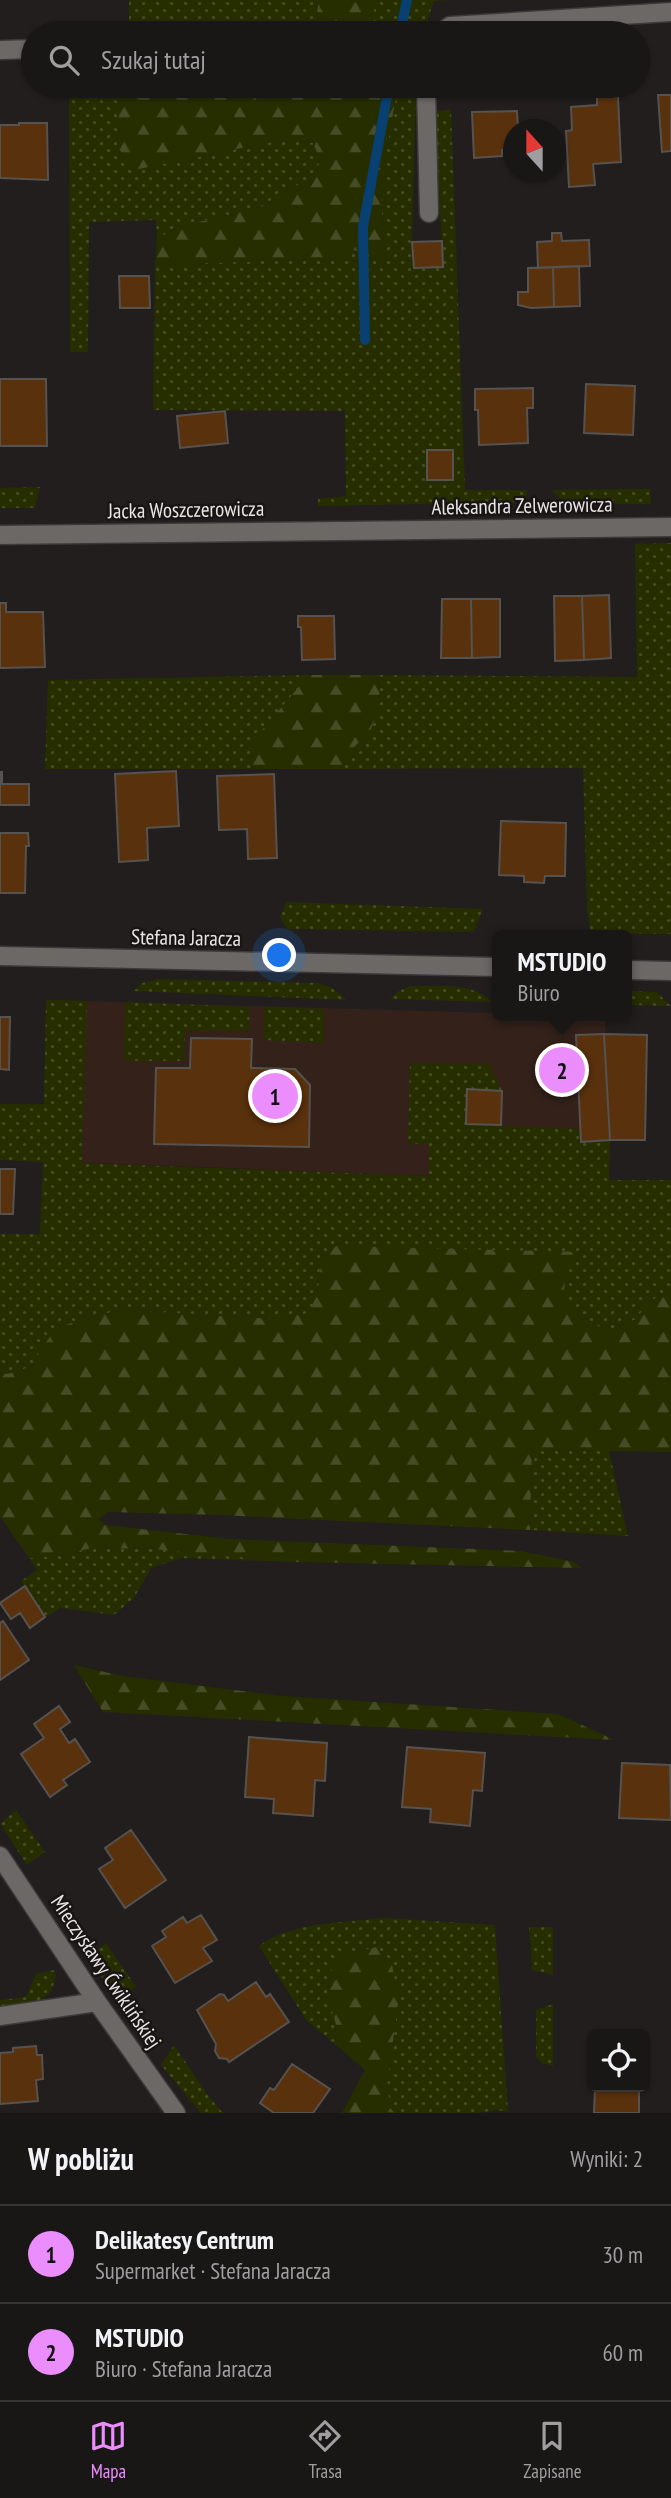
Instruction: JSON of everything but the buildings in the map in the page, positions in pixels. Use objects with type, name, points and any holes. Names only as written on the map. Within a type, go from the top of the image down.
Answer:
[{"type":"street","points":[[529,21],[671,12]]},
{"type":"street","points":[[0,50],[21,49]]},
{"type":"street","points":[[426,98],[429,213]]},
{"type":"street","name":"Aleksandra Zelwerowicza","points":[[373,530],[671,527]]},
{"type":"street","name":"Jacka Woszczerowicza","points":[[0,535],[373,530]]},
{"type":"street","name":"Stefana Jaracza","points":[[0,956],[492,967]]},
{"type":"street","points":[[632,970],[671,971]]},
{"type":"street","name":"Mieczysławy Ćwiklińskiej","points":[[0,1856],[97,2002],[176,2113]]},
{"type":"street","points":[[0,2016],[97,2002]]},
{"type":"shaded area","points":[[46,1000],[492,1013],[492,1021],[605,1021],[609,1180],[43,1161]]},
{"type":"green space","points":[[129,0],[324,0],[318,5],[317,21],[129,21]]},
{"type":"green space","points":[[324,0],[371,0],[377,21],[317,21],[318,4]]},
{"type":"green space","points":[[371,0],[448,0],[434,1],[427,21],[377,21]]},
{"type":"green space","points":[[69,98],[122,98],[118,112],[168,163],[281,140],[313,143],[320,159],[316,176],[261,207],[178,227],[157,239],[156,220],[89,222],[88,352],[70,352]]},
{"type":"green space","points":[[122,98],[255,98],[258,101],[290,98],[396,98],[383,169],[385,272],[368,255],[351,250],[344,251],[341,258],[155,265],[157,239],[178,227],[261,207],[316,176],[320,159],[313,143],[281,140],[134,170],[117,146],[118,112]]},
{"type":"green space","points":[[255,98],[290,98],[258,101]]},
{"type":"green space","points":[[396,98],[416,98],[412,242],[414,268],[443,267],[435,112],[451,109],[465,490],[528,490],[524,502],[318,506],[318,499],[346,496],[345,411],[153,410],[155,265],[341,258],[344,251],[352,250],[368,254],[385,271],[383,169]]},
{"type":"green space","points":[[40,487],[35,508],[0,508],[0,488]]},
{"type":"green space","points":[[650,489],[651,504],[566,504],[552,490]]},
{"type":"green space","points":[[671,543],[671,934],[590,930],[587,911],[583,768],[343,769],[354,747],[370,732],[380,705],[378,675],[637,677],[635,544]]},
{"type":"green space","points":[[309,675],[252,743],[249,760],[253,769],[45,769],[48,680]]},
{"type":"green space","points":[[309,675],[378,675],[380,705],[370,732],[354,747],[343,769],[253,769],[249,760],[251,743]]},
{"type":"green space","points":[[286,902],[483,909],[474,932],[287,929],[280,917]]},
{"type":"green space","points":[[158,979],[317,983],[333,988],[346,1000],[133,991],[142,983]]},
{"type":"green space","points":[[411,986],[465,988],[484,995],[492,1002],[390,999]]},
{"type":"green space","points":[[632,991],[657,992],[671,1006],[632,1005]]},
{"type":"green space","points":[[46,1000],[87,1001],[82,1163],[429,1176],[429,1144],[408,1144],[410,1063],[490,1064],[502,1091],[467,1090],[467,1124],[580,1129],[581,1142],[610,1140],[609,1180],[671,1180],[671,1289],[646,1304],[637,1319],[611,1329],[591,1325],[573,1309],[564,1290],[566,1274],[584,1252],[321,1262],[318,1291],[310,1313],[275,1319],[123,1310],[83,1318],[40,1350],[33,1366],[8,1374],[0,1373],[0,1234],[40,1234],[43,1162],[0,1160],[0,1104],[44,1104]]},
{"type":"green space","points":[[125,1002],[250,1007],[249,1031],[185,1031],[184,1061],[124,1061]]},
{"type":"green space","points":[[264,1007],[324,1009],[324,1043],[264,1040]]},
{"type":"green space","points":[[336,1246],[585,1252],[566,1274],[564,1290],[573,1309],[591,1325],[611,1329],[637,1319],[646,1304],[671,1289],[671,1452],[532,1450],[530,1530],[108,1512],[99,1519],[105,1525],[230,1539],[521,1551],[574,1562],[582,1568],[293,1562],[153,1549],[92,1548],[55,1556],[29,1558],[0,1516],[0,1373],[8,1374],[33,1366],[40,1350],[56,1329],[83,1318],[123,1310],[275,1319],[309,1313],[318,1291],[321,1262]]},
{"type":"green space","points":[[532,1450],[609,1451],[628,1536],[530,1530]]},
{"type":"green space","points":[[92,1548],[153,1549],[293,1562],[181,1558],[151,1568],[134,1598],[114,1615],[61,1608],[45,1617],[21,1581],[37,1570],[29,1558],[55,1556]]},
{"type":"green space","points":[[74,1665],[122,1676],[282,1696],[558,1714],[615,1740],[103,1712]]},
{"type":"green space","points":[[16,1810],[45,1852],[27,1865],[0,1824]]},
{"type":"green space","points":[[385,1918],[495,1925],[508,2112],[395,2113],[390,2108],[387,2085],[399,1997],[376,1947],[337,1957],[328,1980],[336,2025],[335,2044],[306,2020],[259,1946],[303,1927]]},
{"type":"green space","points":[[529,1927],[553,1927],[553,1975],[532,1970]]},
{"type":"green space","points":[[106,1943],[136,1987],[116,1997],[88,1957]]},
{"type":"green space","points":[[376,1947],[391,1961],[399,1997],[387,2085],[390,2108],[395,2113],[342,2113],[365,2070],[335,2044],[336,2025],[328,1980],[337,1957]]},
{"type":"green space","points":[[54,1970],[56,1975],[52,1991],[39,2001],[0,2009],[0,2000],[26,1997],[36,1974]]},
{"type":"green space","points":[[553,2004],[553,2066],[542,2063],[536,2057],[536,2010]]},
{"type":"green space","points":[[174,2045],[223,2113],[201,2113],[161,2065]]},
{"type":"waterway","points":[[403,21],[407,0]]},
{"type":"waterway","points":[[365,340],[363,227],[387,98]]},
{"type":"place","name":"MSTUDIO","points":[[562,1070]]},
{"type":"place","name":"Delikatesy Centrum","points":[[275,1096]]}]
